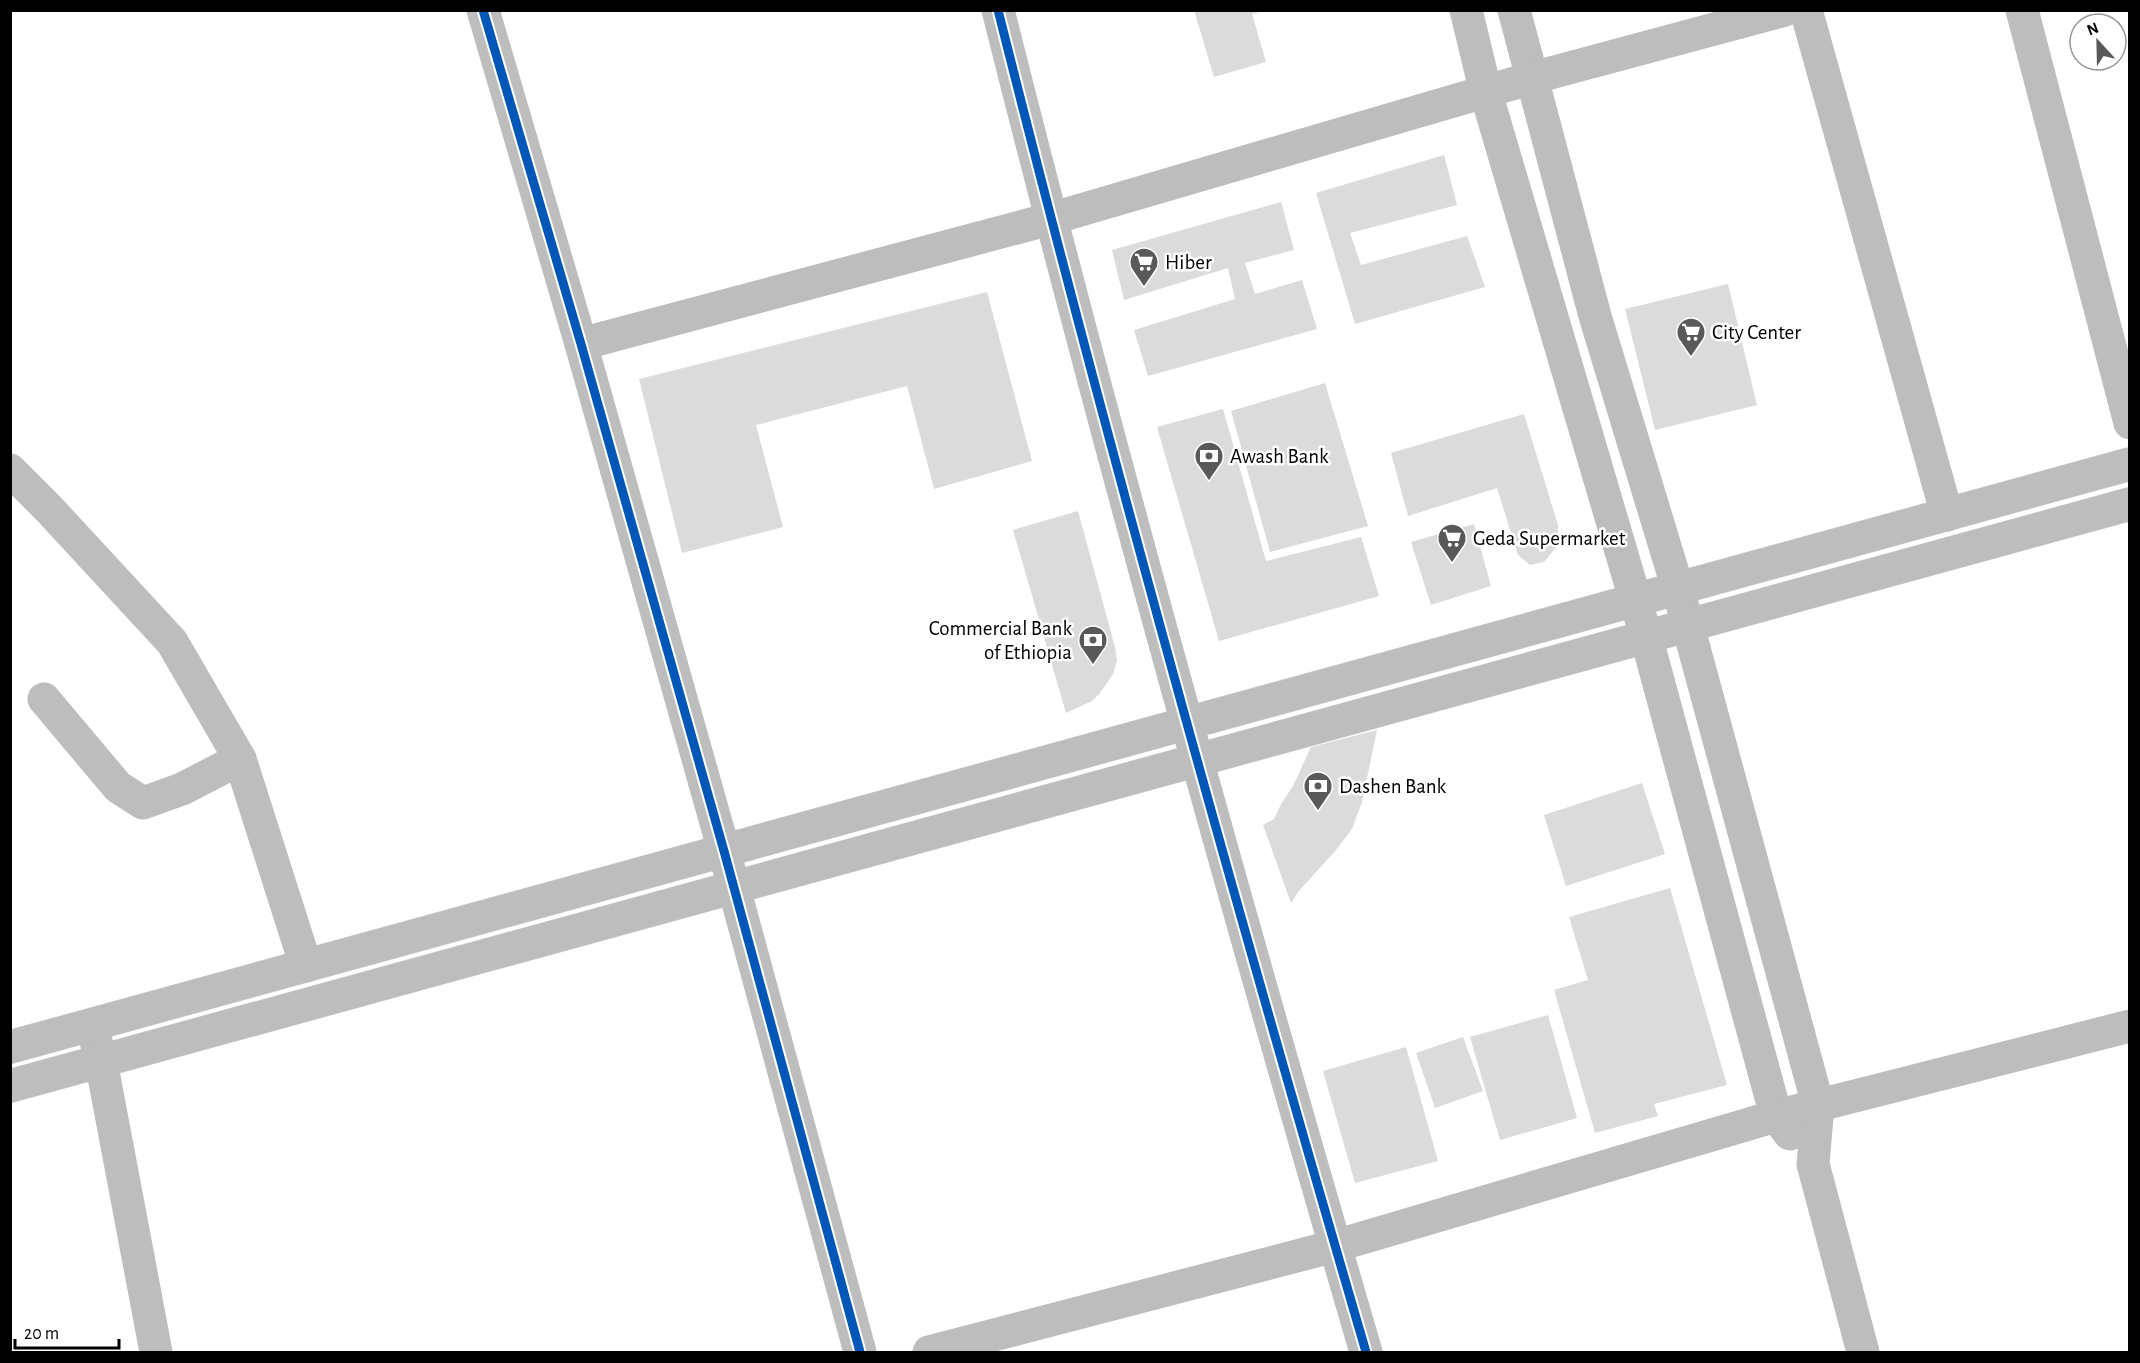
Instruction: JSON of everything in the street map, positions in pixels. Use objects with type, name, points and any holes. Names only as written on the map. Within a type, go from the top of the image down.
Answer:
[{"type":"street","points":[[483,10],[724,850],[860,1353]]},
{"type":"street","points":[[998,10],[1050,219],[1197,760],[1366,1353]]},
{"type":"street","points":[[1466,10],[1486,93],[1636,600],[1776,1116],[1813,1164]]},
{"type":"street","points":[[1514,10],[1595,316],[1678,589],[1818,1105],[1813,1164],[1863,1353]]},
{"type":"street","points":[[580,344],[1050,219],[1532,78],[1785,10]]},
{"type":"street","points":[[1806,10],[1947,515]]},
{"type":"street","points":[[2022,10],[2130,423]]},
{"type":"street","points":[[10,1047],[2130,464]]},
{"type":"street","points":[[10,470],[172,642],[240,759],[306,966]]},
{"type":"street","points":[[10,1086],[2130,504]]},
{"type":"street","points":[[44,699],[118,787],[143,803],[182,789],[240,759]]},
{"type":"street","points":[[92,1025],[101,1061],[156,1353]]},
{"type":"street","points":[[929,1353],[1335,1246],[1776,1116],[2130,1026]]},
{"type":"building","points":[[1194,10],[1257,10],[1258,13],[1252,14],[1266,62],[1214,77]]},
{"type":"building","points":[[1444,155],[1457,205],[1350,233],[1361,265],[1467,236],[1485,287],[1355,324],[1316,193]]},
{"type":"building","name":"Hiber","points":[[1281,202],[1294,250],[1245,263],[1255,294],[1302,280],[1317,329],[1148,376],[1134,330],[1235,299],[1228,268],[1124,300],[1112,250]]},
{"type":"building","name":"City Center","points":[[1728,284],[1757,405],[1655,430],[1625,309]]},
{"type":"building","points":[[987,292],[1032,461],[934,489],[907,386],[756,425],[783,527],[682,553],[639,379]]},
{"type":"building","points":[[1325,383],[1368,526],[1270,552],[1231,411]]},
{"type":"building","name":"Awash Bank","points":[[1223,409],[1266,561],[1361,537],[1379,596],[1219,641],[1157,427]]},
{"type":"building","points":[[1524,414],[1558,525],[1558,545],[1544,562],[1530,565],[1518,555],[1497,488],[1408,516],[1391,453]]},
{"type":"building","points":[[1078,511],[1117,661],[1113,674],[1100,693],[1092,701],[1066,713],[1013,530]]},
{"type":"building","name":"Geda Supermarket","points":[[1474,524],[1491,586],[1431,605],[1411,542]]},
{"type":"building","name":"Dashen Bank","points":[[1377,730],[1362,802],[1352,829],[1291,903],[1263,825],[1274,819],[1293,786],[1311,747]]},
{"type":"building","points":[[1642,783],[1665,854],[1566,886],[1544,815]]},
{"type":"building","points":[[1670,888],[1727,1085],[1654,1104],[1658,1116],[1595,1133],[1554,990],[1588,980],[1569,917]]},
{"type":"building","points":[[1548,1015],[1577,1118],[1500,1140],[1470,1037]]},
{"type":"building","points":[[1463,1037],[1483,1091],[1435,1108],[1416,1053]]},
{"type":"building","points":[[1406,1047],[1438,1161],[1355,1183],[1323,1071]]},
{"type":"cycle path","points":[[483,10],[581,344],[724,851],[860,1352]]},
{"type":"cycle path","points":[[998,10],[1085,347],[1176,683],[1366,1352]]},
{"type":"place","name":"Hiber","points":[[1144,288]]},
{"type":"place","name":"City Center","points":[[1691,358]]},
{"type":"place","name":"Awash Bank","points":[[1209,482]]},
{"type":"place","name":"Geda Supermarket","points":[[1452,564]]},
{"type":"place","name":"Commercial Bank of Ethiopia","points":[[1093,666]]},
{"type":"place","name":"Dashen Bank","points":[[1318,812]]}]
